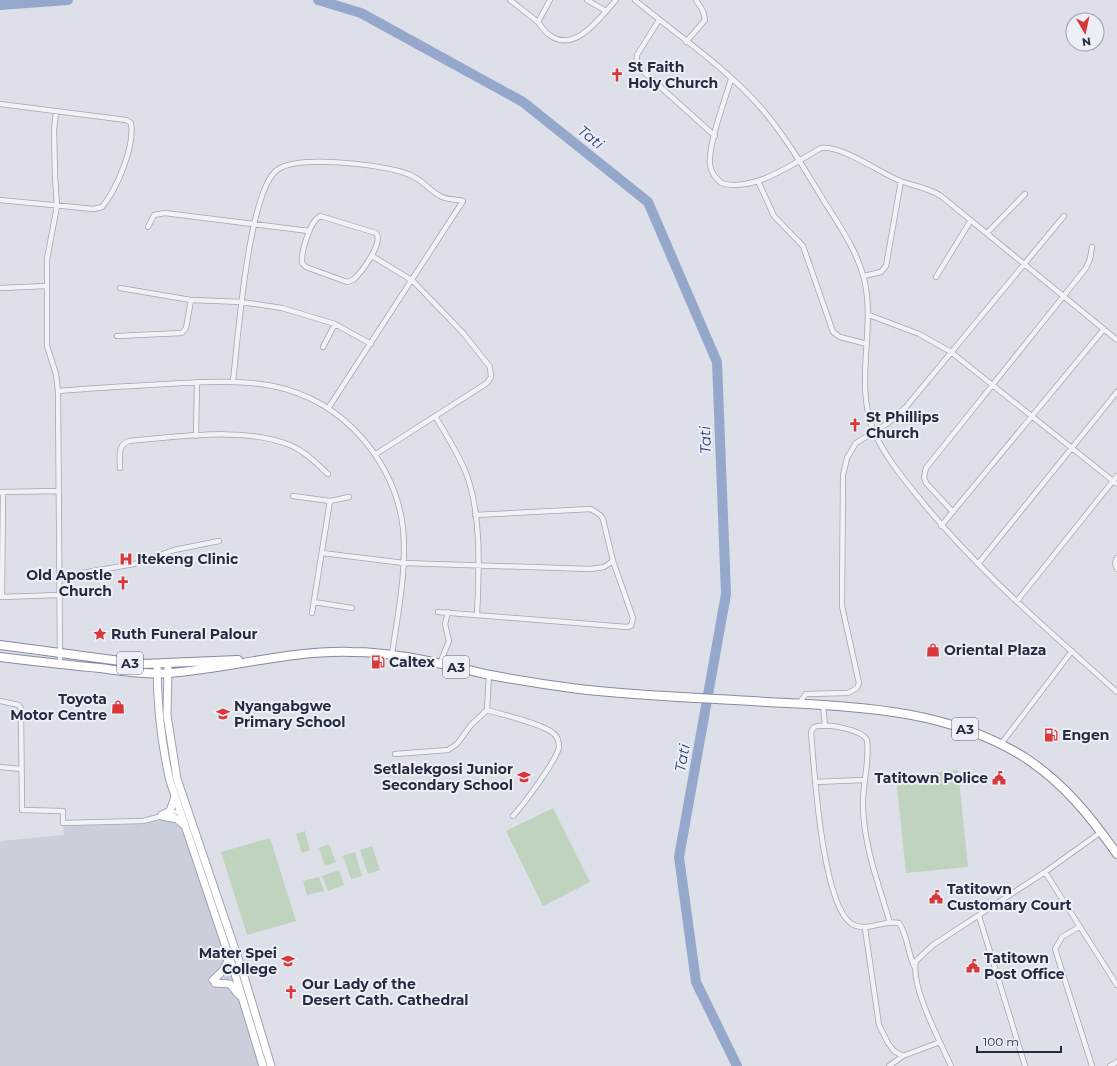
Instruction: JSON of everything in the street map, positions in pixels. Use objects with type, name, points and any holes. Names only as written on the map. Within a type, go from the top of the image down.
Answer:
[{"type":"highway","name":"A3","points":[[0,645],[60,652],[115,661],[157,664],[261,659]]},
{"type":"highway","name":"A3","points":[[0,656],[60,664],[167,674],[217,668],[296,653],[334,651],[392,654],[489,674],[579,689],[799,703],[882,710],[923,716],[960,727],[1001,744],[1027,759],[1072,796],[1088,814],[1117,854]]},
{"type":"main road","points":[[157,664],[163,751],[175,795],[228,954],[271,1066]]},
{"type":"main road","points":[[168,664],[167,715],[171,750],[177,779],[188,808],[247,1004],[262,1066]]},
{"type":"main road","points":[[162,816],[173,807],[175,795]]},
{"type":"main road","points":[[162,816],[177,819],[185,826]]},
{"type":"main road","points":[[228,954],[228,962],[224,970],[214,981],[226,982],[233,985],[247,1004]]},
{"type":"street","points":[[510,0],[538,22],[552,37],[572,39],[584,32],[616,0]]},
{"type":"street","points":[[538,22],[550,0]]},
{"type":"street","points":[[587,0],[606,11]]},
{"type":"street","points":[[635,0],[731,79],[763,110],[798,161],[848,241],[864,276],[869,315],[865,384],[866,402],[874,432],[897,469],[941,526],[978,564],[1117,692]]},
{"type":"street","points":[[686,42],[706,20],[704,11],[696,0]]},
{"type":"street","points":[[659,20],[637,55],[636,65],[714,136]]},
{"type":"street","points":[[731,79],[714,136],[710,167],[716,178],[726,185],[758,181],[822,148],[832,148],[901,181],[934,192],[971,220],[1117,340]]},
{"type":"street","points":[[0,104],[126,120],[131,123],[132,130],[124,168],[116,185],[102,207],[94,209],[0,200]]},
{"type":"street","points":[[56,112],[54,130],[54,176],[57,206],[47,259],[47,346],[56,374],[58,391],[60,664]]},
{"type":"street","points":[[233,381],[253,224],[264,189],[270,176],[277,170],[291,164],[320,162],[371,166],[411,175],[422,180],[441,197],[463,201],[413,281],[329,407]]},
{"type":"street","points":[[758,181],[774,216],[796,236],[803,246],[833,332],[840,337],[867,344]]},
{"type":"street","points":[[864,276],[881,272],[886,266],[901,181]]},
{"type":"street","points":[[987,233],[1025,194]]},
{"type":"street","points":[[148,227],[154,215],[158,213],[309,231]]},
{"type":"street","points":[[320,216],[376,233],[379,237],[379,241],[372,256],[353,280],[347,282],[306,267],[302,263],[309,231],[315,218],[320,216]]},
{"type":"street","points":[[799,703],[806,694],[848,693],[857,688],[859,683],[842,606],[843,476],[850,450],[856,443],[901,412],[1064,216]]},
{"type":"street","points":[[936,277],[971,220]]},
{"type":"street","points":[[953,512],[926,483],[924,473],[992,384],[1086,268],[1090,259],[1092,247]]},
{"type":"street","points":[[372,256],[413,281],[463,333],[490,367],[491,372],[491,377],[487,383],[376,454]]},
{"type":"street","points":[[0,288],[47,286]]},
{"type":"street","points":[[120,288],[192,300],[242,302],[282,308],[335,324],[371,344]]},
{"type":"street","points":[[117,336],[182,333],[186,328],[192,300]]},
{"type":"street","points":[[869,315],[919,334],[951,352],[1115,482]]},
{"type":"street","points":[[323,347],[335,324]]},
{"type":"street","points":[[941,526],[1104,329]]},
{"type":"street","points":[[58,391],[233,381],[288,389],[310,397],[329,407],[358,433],[376,454],[390,480],[397,500],[403,528],[404,563],[392,654]]},
{"type":"street","points":[[196,436],[197,382]]},
{"type":"street","points":[[978,564],[1117,392]]},
{"type":"street","points":[[435,416],[465,472],[475,515],[479,566],[478,615]]},
{"type":"street","points":[[120,468],[121,446],[124,443],[196,436],[239,435],[276,440],[302,452],[328,474]]},
{"type":"street","points":[[1017,601],[1115,482],[1117,476]]},
{"type":"street","points":[[58,490],[2,492],[1,596],[59,596]]},
{"type":"street","points":[[293,496],[330,501],[349,497]]},
{"type":"street","points":[[312,613],[330,501]]},
{"type":"street","points":[[438,612],[627,627],[631,626],[633,618],[613,562],[603,519],[600,515],[591,509],[475,515]]},
{"type":"street","points":[[59,577],[134,564],[174,550],[219,541]]},
{"type":"street","points":[[322,553],[404,563],[479,566],[591,569],[604,567],[613,562]]},
{"type":"street","points":[[1117,558],[1115,562],[1117,569]]},
{"type":"street","points":[[314,602],[352,608]]},
{"type":"street","points":[[440,663],[449,641],[445,624],[448,612]]},
{"type":"street","points":[[1001,744],[1072,652]]},
{"type":"street","points":[[395,754],[448,750],[457,744],[471,725],[487,710],[489,674]]},
{"type":"street","points":[[0,701],[15,703],[20,705],[21,709],[22,810],[63,811],[63,823],[143,821],[188,808]]},
{"type":"street","points":[[824,705],[825,726]]},
{"type":"street","points":[[487,710],[543,728],[553,733],[558,742],[558,750],[537,784],[513,816]]},
{"type":"street","points":[[890,923],[869,854],[863,806],[868,745],[865,737],[851,730],[825,726],[814,727],[811,732],[824,862],[836,898],[848,921],[852,925],[865,928],[890,923],[899,924],[903,928],[907,949],[914,966],[920,994],[951,1066]]},
{"type":"street","points":[[0,767],[21,769]]},
{"type":"street","points":[[815,782],[864,780]]},
{"type":"street","points":[[914,966],[918,958],[925,951],[1045,872],[1101,832]]},
{"type":"street","points":[[1045,872],[1117,984]]},
{"type":"street","points":[[979,916],[1025,1066]]},
{"type":"street","points":[[1079,927],[1062,937],[1055,949],[1092,1066]]},
{"type":"street","points":[[865,928],[879,1026],[894,1051],[904,1056]]},
{"type":"street","points":[[889,1066],[904,1056],[940,1042]]},
{"type":"street","points":[[1110,1066],[1117,1062]]},
{"type":"shaded area","points":[[180,811],[263,1066],[0,1066],[0,841],[64,835],[63,823],[128,823]]},
{"type":"green space","points":[[958,770],[968,867],[906,873],[896,777]]},
{"type":"green space","points":[[553,808],[590,882],[543,906],[506,831]]},
{"type":"green space","points":[[305,831],[310,850],[302,853],[296,834]]},
{"type":"green space","points":[[270,838],[296,921],[247,935],[221,852]]},
{"type":"green space","points":[[329,844],[336,862],[325,866],[319,848]]},
{"type":"green space","points":[[372,846],[380,870],[368,874],[360,850]]},
{"type":"green space","points":[[355,852],[362,876],[351,879],[343,856]]},
{"type":"green space","points":[[339,870],[344,885],[328,891],[322,876]]},
{"type":"green space","points":[[319,877],[324,891],[307,895],[303,881]]},
{"type":"waterway","name":"Tati","points":[[0,5],[68,0]]},
{"type":"waterway","name":"Tati","points":[[318,0],[361,13],[523,102],[648,202],[717,362],[726,594],[679,857],[696,982],[737,1066]]},
{"type":"place","name":"St Faith Holy Church","points":[[617,75]]},
{"type":"place","name":"St Phillips Church","points":[[855,425]]},
{"type":"place","name":"Itekeng Clinic","points":[[126,559]]},
{"type":"place","name":"Old Apostle Church","points":[[123,583]]},
{"type":"place","name":"Ruth Funeral Palour","points":[[100,634]]},
{"type":"place","name":"Oriental Plaza","points":[[933,650]]},
{"type":"place","name":"Caltex","points":[[378,662]]},
{"type":"place","name":"Toyota Motor Centre","points":[[118,707]]},
{"type":"place","name":"Nyangabgwe Primary School","points":[[223,714]]},
{"type":"place","name":"Engen","points":[[1051,735]]},
{"type":"place","name":"Setlalekgosi Junior Secondary School","points":[[524,777]]},
{"type":"place","name":"Tatitown Police","points":[[999,778]]},
{"type":"place","name":"Tatitown Customary Court","points":[[936,897]]},
{"type":"place","name":"Mater Spei College","points":[[288,961]]},
{"type":"place","name":"Tatitown Post Office","points":[[973,966]]},
{"type":"place","name":"Our Lady of the Desert Cath. Cathedral","points":[[291,992]]}]
